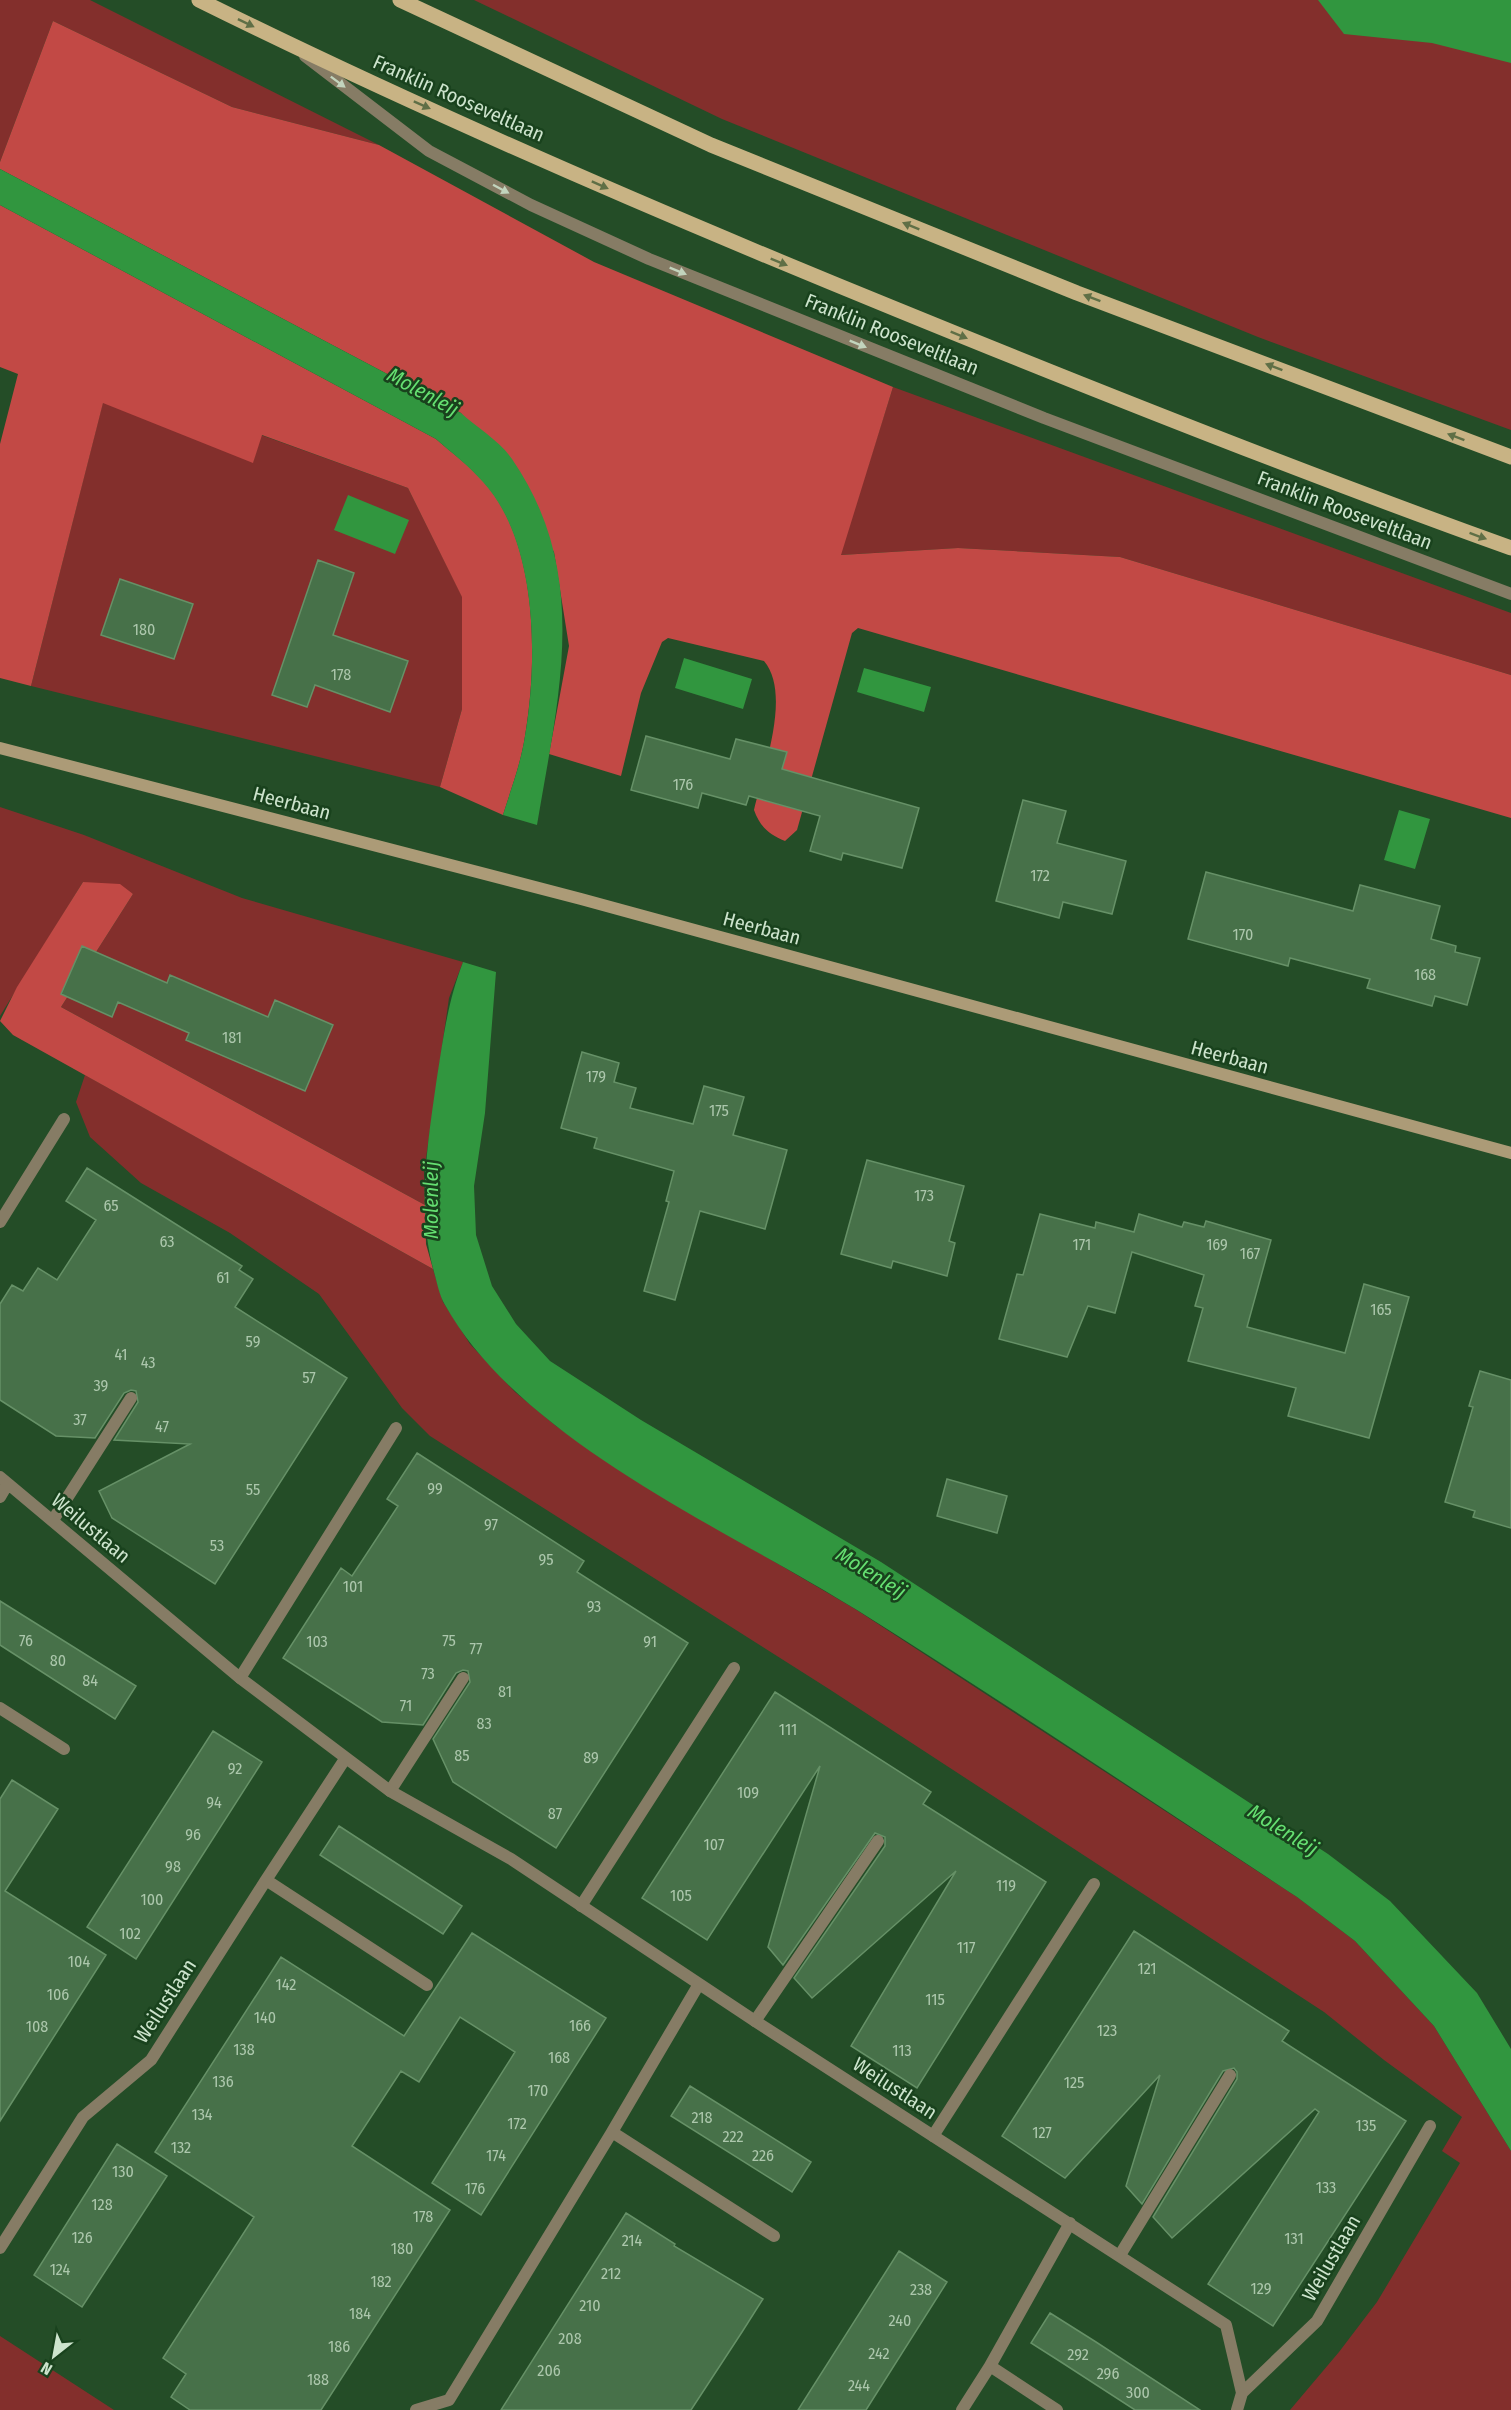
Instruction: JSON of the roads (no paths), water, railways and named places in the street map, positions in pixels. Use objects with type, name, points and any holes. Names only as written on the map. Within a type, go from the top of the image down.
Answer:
[{"type":"main road","name":"Franklin Rooseveltlaan","points":[[199,0],[292,46],[684,223],[1047,371],[1511,548]]},
{"type":"main road","points":[[400,0],[711,145],[1077,293],[1511,457]]},
{"type":"street","name":"Franklin Rooseveltlaan","points":[[292,46],[429,151],[531,205],[650,259],[1044,418],[1511,594]]},
{"type":"street","name":"Heerbaan","points":[[0,748],[581,899],[1511,1153]]},
{"type":"street","points":[[0,1222],[64,1119]]},
{"type":"street","points":[[53,1520],[131,1398]]},
{"type":"street","points":[[240,1678],[396,1428]]},
{"type":"street","name":"Weilustlaan","points":[[0,1497],[4,1481],[240,1678],[390,1791],[511,1859],[755,2021],[1226,2325],[1242,2393],[1237,2410]]},
{"type":"street","points":[[581,1906],[734,1668]]},
{"type":"street","points":[[390,1791],[463,1678]]},
{"type":"street","points":[[0,1708],[64,1749]]},
{"type":"street","name":"Weilustlaan","points":[[0,2248],[83,2117],[151,2060],[345,1759]]},
{"type":"street","points":[[755,2021],[878,1841]]},
{"type":"street","points":[[266,1880],[427,1985]]},
{"type":"street","points":[[933,2136],[1094,1884]]},
{"type":"street","points":[[416,2410],[449,2400],[699,1984]]},
{"type":"street","points":[[1120,2255],[1230,2075]]},
{"type":"street","name":"Weilustlaan","points":[[1242,2393],[1317,2321],[1430,2126]]},
{"type":"street","points":[[612,2132],[774,2236]]},
{"type":"street","points":[[962,2410],[990,2366],[1070,2223]]},
{"type":"street","points":[[990,2366],[1057,2410]]},
{"type":"water","points":[[1318,0],[1511,0],[1511,63],[1432,43],[1344,34]]},
{"type":"water","points":[[0,169],[461,413],[507,452],[537,503],[553,547],[561,592],[562,638],[559,684],[537,825],[503,815],[518,766],[529,706],[532,673],[530,603],[515,536],[501,507],[483,482],[436,439],[0,205]]},
{"type":"water","points":[[348,495],[409,520],[395,554],[334,530]]},
{"type":"water","points":[[684,658],[752,679],[743,709],[675,688]]},
{"type":"water","points":[[864,668],[931,687],[924,712],[857,692]]},
{"type":"water","points":[[1399,810],[1430,819],[1415,869],[1384,860]]},
{"type":"water","name":"Molenleij","points":[[463,962],[496,972],[485,1113],[474,1186],[476,1235],[492,1286],[516,1324],[550,1361],[641,1420],[881,1562],[1328,1854],[1390,1901],[1477,1993],[1511,2049],[1511,2151],[1434,2026],[1355,1941],[1297,1897],[912,1645],[805,1579],[690,1514],[574,1440],[523,1399],[479,1354],[441,1297],[429,1249],[425,1202],[427,1155],[441,1052],[449,1007]]}]
